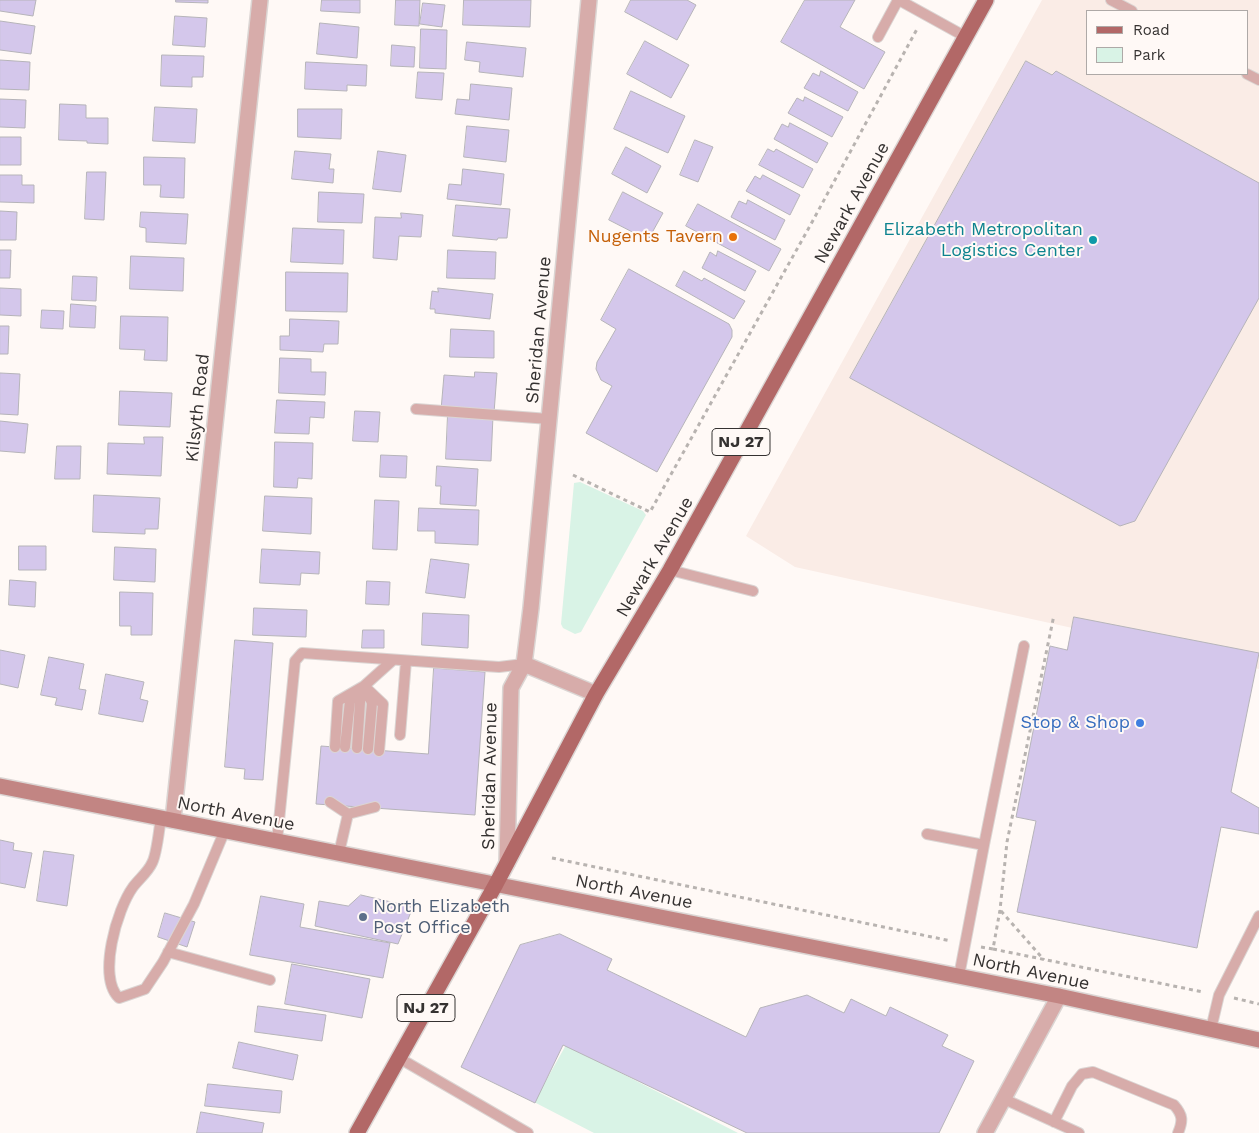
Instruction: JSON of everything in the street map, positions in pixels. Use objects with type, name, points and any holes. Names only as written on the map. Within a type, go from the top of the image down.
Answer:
[{"type":"main road","name":"Newark Avenue","points":[[357,1133],[496,884],[596,694],[670,570],[986,0]]},
{"type":"main road","name":"North Avenue","points":[[0,786],[1059,996],[1259,1040]]},
{"type":"street","name":"Kilsyth Road","points":[[167,819],[260,0]]},
{"type":"street","name":"Sheridan Avenue","points":[[507,863],[511,688],[524,664],[589,0]]},
{"type":"street","points":[[524,664],[596,694]]},
{"type":"street","points":[[985,1133],[1059,996]]},
{"type":"lane","points":[[878,37],[899,0],[966,37]]},
{"type":"lane","points":[[1111,0],[1130,10]]},
{"type":"lane","points":[[416,409],[549,419]]},
{"type":"lane","points":[[670,570],[753,591]]},
{"type":"lane","points":[[959,976],[1024,646]]},
{"type":"lane","points":[[277,841],[295,662],[302,653],[500,667],[524,664]]},
{"type":"lane","points":[[340,747],[338,701],[364,686],[392,660]]},
{"type":"lane","points":[[400,735],[406,661]]},
{"type":"lane","points":[[357,748],[360,702],[364,686]]},
{"type":"lane","points":[[364,686],[372,703],[368,749]]},
{"type":"lane","points":[[364,686],[383,704],[379,751]]},
{"type":"lane","points":[[336,802],[348,814]]},
{"type":"lane","points":[[339,853],[348,814],[353,804]]},
{"type":"lane","points":[[348,814],[364,805]]},
{"type":"lane","points":[[348,814],[375,807]]},
{"type":"lane","points":[[167,819],[153,863],[133,887],[120,909],[111,945],[109,975],[112,992],[119,998],[145,989],[194,904],[225,830]]},
{"type":"lane","points":[[927,834],[984,845]]},
{"type":"lane","points":[[1211,1029],[1219,995],[1259,916]]},
{"type":"lane","points":[[168,952],[270,980]]},
{"type":"lane","points":[[399,1058],[528,1133]]},
{"type":"lane","points":[[1054,1122],[1072,1086],[1082,1074],[1093,1072],[1174,1105],[1181,1114],[1182,1122],[1178,1133]]},
{"type":"lane","points":[[1004,1099],[1078,1133]]},
{"type":"path","points":[[573,474],[650,512],[926,15]]},
{"type":"path","points":[[993,949],[1000,910],[1007,842],[1054,615]]},
{"type":"path","points":[[552,858],[1259,1004]]},
{"type":"path","points":[[1000,910],[1044,960]]},
{"type":"shaded area","points":[[1042,0],[1259,0],[1259,669],[795,567],[746,536]]},
{"type":"green space","points":[[580,482],[643,511],[646,515],[581,632],[575,634],[563,628],[561,624],[574,483]]},
{"type":"green space","points":[[566,1045],[738,1133],[594,1133],[534,1102]]},
{"type":"building","points":[[0,0],[36,0],[33,16],[0,11]]},
{"type":"building","points":[[176,0],[208,0],[208,3],[176,2]]},
{"type":"building","points":[[322,0],[360,0],[360,13],[321,11]]},
{"type":"building","points":[[396,0],[420,0],[419,26],[395,25]]},
{"type":"building","points":[[464,0],[531,0],[530,27],[463,25]]},
{"type":"building","points":[[631,0],[687,0],[696,5],[677,40],[625,12]]},
{"type":"building","points":[[805,0],[855,0],[840,27],[885,52],[864,89],[781,42]]},
{"type":"building","points":[[423,3],[445,5],[442,27],[420,24]]},
{"type":"building","points":[[175,16],[207,18],[205,47],[173,45]]},
{"type":"building","points":[[0,21],[35,26],[31,54],[0,50]]},
{"type":"building","points":[[320,23],[359,27],[357,58],[317,54]]},
{"type":"building","points":[[421,29],[447,30],[446,69],[420,68]]},
{"type":"building","points":[[645,41],[689,65],[671,98],[627,74]]},
{"type":"building","points":[[467,42],[526,48],[523,77],[479,72],[480,62],[465,60]]},
{"type":"building","points":[[392,45],[415,47],[414,67],[391,66]]},
{"type":"building","points":[[162,55],[204,56],[203,77],[192,77],[192,87],[161,86]]},
{"type":"building","points":[[0,60],[30,62],[29,90],[0,89]]},
{"type":"building","name":"Elizabeth Metropolitan Logistics Center","points":[[1026,61],[1052,75],[1056,71],[1259,183],[1259,298],[1135,521],[1120,526],[850,378]]},
{"type":"building","points":[[306,62],[367,65],[366,86],[347,85],[347,91],[305,89]]},
{"type":"building","points":[[821,71],[858,92],[848,111],[804,88],[813,73],[819,76]]},
{"type":"building","points":[[418,72],[444,73],[442,100],[416,98]]},
{"type":"building","points":[[471,84],[512,88],[509,120],[455,114],[457,99],[469,100]]},
{"type":"building","points":[[631,91],[685,116],[668,153],[614,129]]},
{"type":"building","points":[[805,97],[843,117],[832,137],[788,113],[797,98],[803,101]]},
{"type":"building","points":[[0,99],[26,100],[25,128],[0,127]]},
{"type":"building","points":[[60,104],[86,105],[86,118],[108,118],[108,144],[59,140]]},
{"type":"building","points":[[155,107],[197,109],[195,143],[153,141]]},
{"type":"building","points":[[298,109],[342,109],[341,139],[298,137]]},
{"type":"building","points":[[790,123],[828,143],[817,163],[774,139],[782,124],[788,127]]},
{"type":"building","points":[[467,126],[509,130],[506,162],[464,157]]},
{"type":"building","points":[[0,137],[21,137],[21,165],[0,165]]},
{"type":"building","points":[[695,140],[713,147],[698,182],[680,175]]},
{"type":"building","points":[[626,147],[661,166],[647,193],[612,174]]},
{"type":"building","points":[[768,149],[774,152],[776,149],[813,169],[803,188],[759,165]]},
{"type":"building","points":[[295,151],[331,154],[329,169],[334,169],[333,183],[292,179]]},
{"type":"building","points":[[378,151],[406,155],[401,192],[373,189]]},
{"type":"building","points":[[144,157],[185,158],[184,198],[160,197],[161,185],[144,185]]},
{"type":"building","points":[[463,169],[504,174],[501,205],[447,199],[449,184],[461,185]]},
{"type":"building","points":[[87,172],[106,172],[104,220],[85,219]]},
{"type":"building","points":[[0,175],[22,175],[22,185],[34,185],[34,203],[0,202]]},
{"type":"building","points":[[763,175],[800,195],[790,215],[746,191],[755,176],[760,179]]},
{"type":"building","points":[[319,192],[364,194],[362,223],[318,222]]},
{"type":"building","points":[[623,192],[663,213],[648,240],[609,220]]},
{"type":"building","points":[[748,200],[785,220],[775,240],[731,217],[739,201],[746,204]]},
{"type":"building","name":"Nugents Tavern","points":[[698,204],[781,249],[769,271],[686,226]]},
{"type":"building","points":[[456,205],[510,209],[507,238],[498,238],[497,240],[453,236]]},
{"type":"building","points":[[0,211],[17,212],[16,240],[0,240]]},
{"type":"building","points":[[141,212],[188,214],[186,244],[146,242],[146,228],[140,227]]},
{"type":"building","points":[[401,213],[423,215],[421,237],[399,236],[397,260],[373,258],[375,217],[401,218]]},
{"type":"building","points":[[293,228],[344,230],[343,264],[291,262]]},
{"type":"building","points":[[0,250],[11,250],[10,278],[0,278]]},
{"type":"building","points":[[448,250],[496,252],[495,279],[447,278]]},
{"type":"building","points":[[718,251],[756,271],[745,291],[702,268],[710,252],[716,256]]},
{"type":"building","points":[[131,256],[184,258],[183,291],[130,289]]},
{"type":"building","points":[[629,269],[729,324],[732,330],[732,337],[657,472],[586,433],[612,386],[601,380],[596,369],[597,362],[616,329],[601,320]]},
{"type":"building","points":[[684,271],[702,281],[704,278],[745,301],[734,319],[676,286]]},
{"type":"building","points":[[286,272],[348,273],[347,312],[286,311]]},
{"type":"building","points":[[73,276],[97,277],[96,301],[72,300]]},
{"type":"building","points":[[0,288],[21,289],[21,316],[0,315]]},
{"type":"building","points":[[438,288],[493,294],[490,319],[435,313],[435,309],[430,309],[432,291],[438,292]]},
{"type":"building","points":[[71,304],[96,306],[95,328],[70,327]]},
{"type":"building","points":[[42,310],[64,311],[63,329],[41,328]]},
{"type":"building","points":[[121,316],[168,317],[167,361],[144,360],[145,350],[120,349]]},
{"type":"building","points":[[290,319],[339,321],[338,344],[324,344],[323,352],[280,350],[280,336],[289,336]]},
{"type":"building","points":[[0,326],[9,326],[8,354],[0,354]]},
{"type":"building","points":[[451,329],[494,331],[494,358],[450,357]]},
{"type":"building","points":[[280,358],[311,359],[311,372],[326,372],[325,395],[279,393]]},
{"type":"building","points":[[475,372],[497,373],[494,413],[441,410],[444,375],[474,377]]},
{"type":"building","points":[[0,373],[20,374],[18,415],[0,414]]},
{"type":"building","points":[[120,391],[172,393],[170,427],[119,425]]},
{"type":"building","points":[[277,400],[325,402],[324,418],[310,417],[309,434],[275,433]]},
{"type":"building","points":[[355,411],[380,412],[378,442],[353,441]]},
{"type":"building","points":[[448,414],[493,416],[491,461],[446,459]]},
{"type":"building","points":[[0,421],[28,424],[25,453],[0,451]]},
{"type":"building","points":[[144,437],[163,437],[161,476],[107,474],[108,443],[144,444]]},
{"type":"building","points":[[275,442],[313,443],[312,479],[298,478],[297,488],[274,487]]},
{"type":"building","points":[[57,446],[81,446],[80,479],[55,479]]},
{"type":"building","points":[[381,455],[407,456],[406,478],[380,477]]},
{"type":"building","points":[[437,466],[478,469],[476,506],[440,504],[441,486],[436,486]]},
{"type":"building","points":[[94,495],[160,498],[158,529],[145,529],[145,534],[93,532]]},
{"type":"building","points":[[265,496],[312,498],[311,534],[263,531]]},
{"type":"building","points":[[375,500],[399,501],[397,550],[373,549]]},
{"type":"building","points":[[419,508],[479,510],[478,545],[435,543],[435,531],[418,531]]},
{"type":"building","points":[[19,546],[46,546],[46,570],[19,570]]},
{"type":"building","points":[[115,547],[156,549],[155,582],[114,580]]},
{"type":"building","points":[[262,549],[320,552],[319,574],[301,573],[300,585],[260,583]]},
{"type":"building","points":[[431,559],[469,564],[465,598],[426,593]]},
{"type":"building","points":[[10,580],[36,582],[35,607],[9,605]]},
{"type":"building","points":[[367,581],[390,582],[389,605],[366,604]]},
{"type":"building","points":[[120,592],[153,593],[152,635],[131,635],[131,626],[120,626]]},
{"type":"building","points":[[254,608],[307,610],[306,637],[253,635]]},
{"type":"building","points":[[423,613],[469,615],[468,648],[422,645]]},
{"type":"building","name":"Stop & Shop","points":[[1074,617],[1259,653],[1231,792],[1259,808],[1259,834],[1221,827],[1197,948],[1017,912],[1036,821],[1016,817],[1050,646],[1067,650]]},
{"type":"building","points":[[363,630],[384,630],[384,648],[362,648]]},
{"type":"building","points":[[235,640],[273,643],[263,780],[244,779],[245,769],[225,767]]},
{"type":"building","points":[[0,650],[25,655],[18,688],[0,684]]},
{"type":"building","points":[[49,657],[84,664],[79,689],[86,690],[82,710],[55,705],[57,698],[41,695]]},
{"type":"building","points":[[434,668],[485,672],[475,815],[316,804],[321,746],[428,754]]},
{"type":"building","points":[[106,674],[144,682],[140,699],[148,701],[143,722],[99,714]]},
{"type":"building","points":[[0,840],[14,843],[13,850],[32,853],[25,888],[0,883]]},
{"type":"building","points":[[44,851],[74,855],[67,906],[37,901]]},
{"type":"building","name":"North Elizabeth Post Office","points":[[361,895],[413,907],[398,944],[315,926],[319,901],[348,906]]},
{"type":"building","points":[[261,896],[304,904],[300,927],[390,943],[383,978],[250,955]]},
{"type":"building","points":[[165,913],[195,922],[187,947],[158,937]]},
{"type":"building","points":[[560,934],[612,959],[607,970],[746,1037],[760,1008],[807,995],[844,1013],[851,999],[886,1016],[890,1007],[948,1035],[942,1046],[974,1061],[939,1133],[747,1133],[563,1045],[535,1103],[461,1067],[520,945]]},
{"type":"building","points":[[292,964],[370,979],[362,1018],[285,1004]]},
{"type":"building","points":[[258,1006],[326,1015],[322,1041],[255,1032]]},
{"type":"building","points":[[239,1042],[298,1055],[293,1080],[233,1068]]},
{"type":"building","points":[[208,1084],[282,1091],[280,1113],[205,1106]]},
{"type":"building","points":[[201,1112],[264,1123],[262,1133],[197,1133]]},
{"type":"place","name":"Nugents Tavern","points":[[733,237]]},
{"type":"place","name":"Elizabeth Metropolitan Logistics Center","points":[[1093,240]]},
{"type":"place","name":"Stop & Shop","points":[[1140,723]]},
{"type":"place","name":"North Elizabeth Post Office","points":[[363,917]]}]
